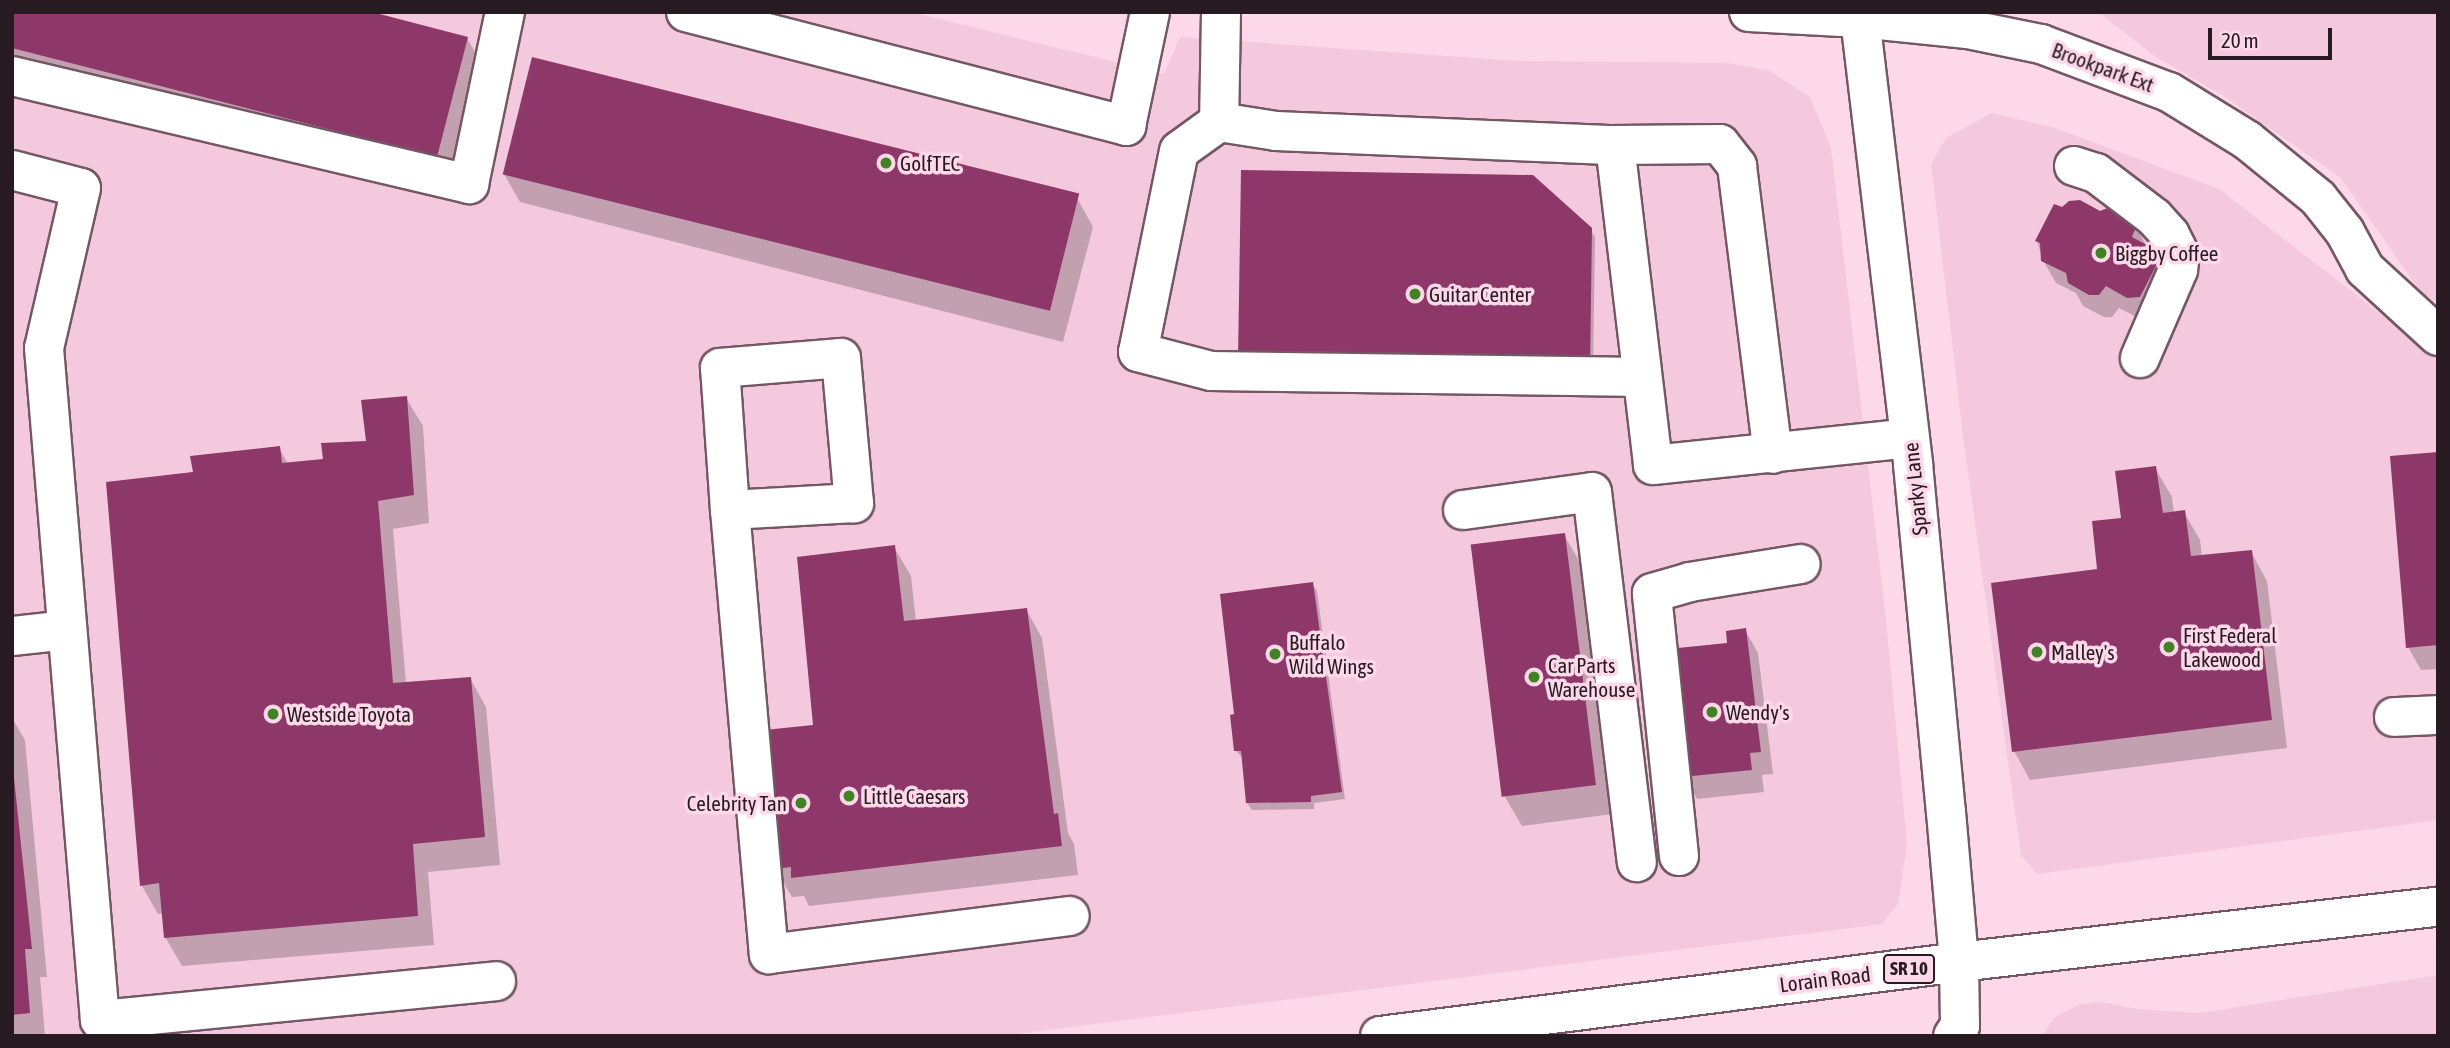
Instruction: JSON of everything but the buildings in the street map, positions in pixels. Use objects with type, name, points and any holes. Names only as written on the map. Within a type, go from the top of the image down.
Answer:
[{"type":"street","points":[[12,76],[469,184],[505,12]]},
{"type":"street","points":[[686,12],[1126,126],[1150,12]]},
{"type":"street","points":[[1219,122],[1221,12]]},
{"type":"street","name":"Brookpark Ext","points":[[1749,12],[1860,18],[1966,29],[2040,44],[2169,92],[2247,140],[2318,198],[2345,232],[2365,269],[2378,284],[2438,336]]},
{"type":"street","name":"Sparky Lane","points":[[1860,18],[1910,438],[1959,962],[1961,1032]]},
{"type":"street","points":[[1642,377],[1211,371],[1138,352],[1180,151],[1219,122],[1276,131],[1615,145],[1728,155],[1773,454]]},
{"type":"street","points":[[1615,145],[1653,465],[1910,438]]},
{"type":"street","points":[[2074,166],[2096,173],[2154,217],[2170,235],[2180,255],[2178,270],[2140,358]]},
{"type":"street","points":[[12,170],[81,188],[44,348],[101,1028],[496,981]]},
{"type":"street","points":[[730,510],[854,503],[841,358],[720,368],[730,510],[769,954],[1070,916]]},
{"type":"street","points":[[1463,510],[1592,492],[1637,862]]},
{"type":"street","points":[[1679,856],[1652,593],[1690,582],[1801,564]]},
{"type":"street","points":[[12,636],[67,630]]},
{"type":"street","points":[[2394,717],[2438,715]]},
{"type":"street","name":"Lorain Road","points":[[1380,1036],[1959,962],[2438,907]]},
{"type":"shaded area","points":[[12,12],[911,12],[1164,74],[1180,37],[1517,61],[1728,63],[1770,71],[1810,97],[1831,148],[1886,620],[1907,844],[1898,904],[1882,924],[1001,1036],[12,1036]]},
{"type":"shaded area","points":[[2098,12],[2438,12],[2438,303],[2422,294],[2341,178],[2225,97],[2156,57]]},
{"type":"shaded area","points":[[1992,113],[2055,128],[2219,189],[2438,358],[2438,820],[2037,874],[2021,855],[1963,436],[1931,164],[1946,138]]},
{"type":"shaded area","points":[[2438,975],[2438,1036],[2042,1036],[2055,1017],[2078,1005],[2101,1002],[2136,1009],[2200,1013]]},
{"type":"place","name":"GolfTEC","points":[[886,163]]},
{"type":"place","name":"Biggby Coffee","points":[[2101,253]]},
{"type":"place","name":"Guitar Center","points":[[1415,294]]},
{"type":"place","name":"First Federal Lakewood","points":[[2169,647]]},
{"type":"place","name":"Malley's","points":[[2037,652]]},
{"type":"place","name":"Buffalo Wild Wings","points":[[1275,654]]},
{"type":"place","name":"Car Parts Warehouse","points":[[1534,677]]},
{"type":"place","name":"Wendy's","points":[[1712,712]]},
{"type":"place","name":"Westside Toyota","points":[[273,714]]},
{"type":"place","name":"Little Caesars","points":[[849,796]]},
{"type":"place","name":"Celebrity Tan","points":[[801,803]]}]
